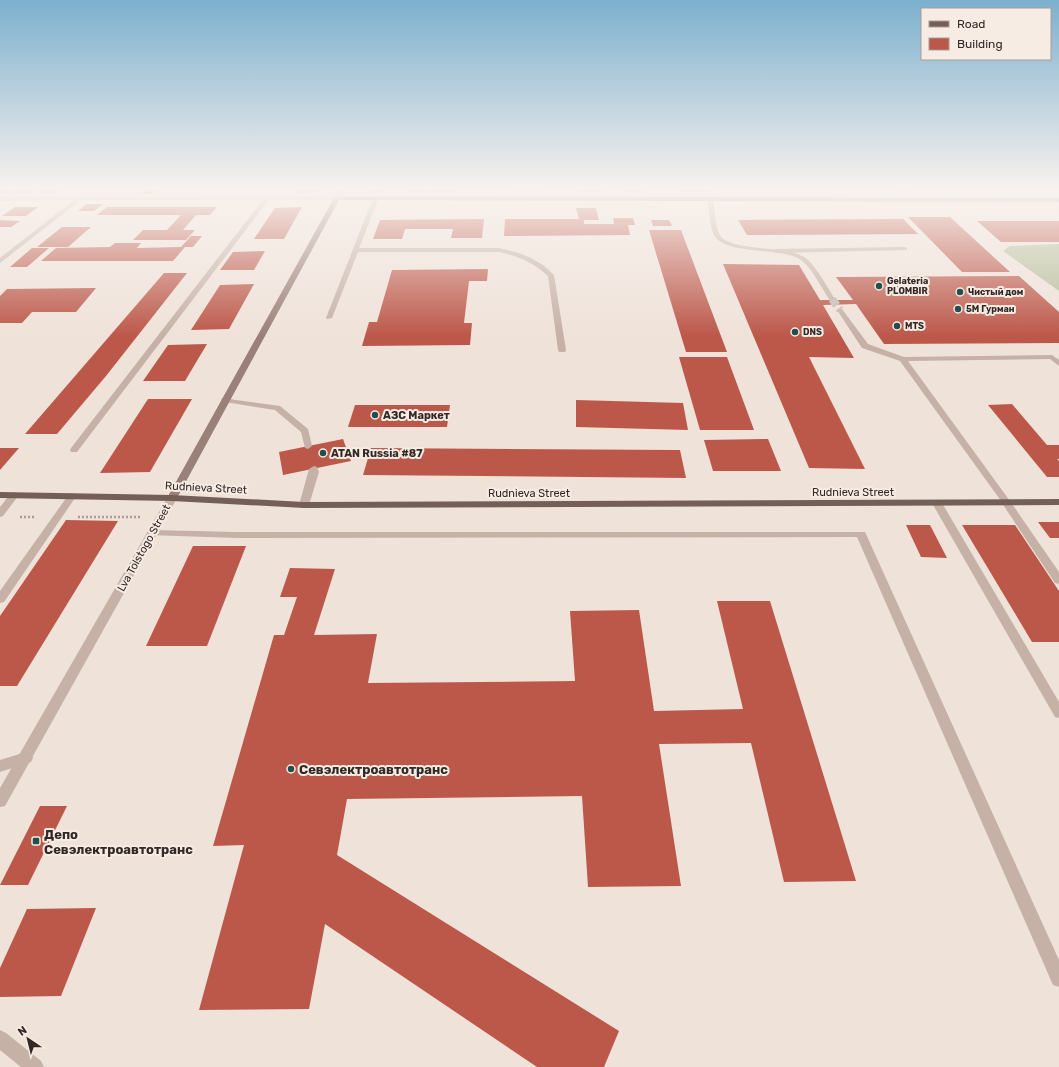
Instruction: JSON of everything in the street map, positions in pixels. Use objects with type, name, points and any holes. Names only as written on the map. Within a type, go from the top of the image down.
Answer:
[{"type":"main road","name":"Lva Tolstogo Street","points":[[172,498],[316,237]]},
{"type":"main road","name":"Rudnieva Street","points":[[0,495],[172,498],[304,505],[1059,502]]},
{"type":"street","points":[[0,261],[30,237]]},
{"type":"street","points":[[74,450],[237,237]]},
{"type":"street","points":[[329,318],[361,237]]},
{"type":"street","points":[[719,237],[722,240],[736,245],[793,254],[804,259],[832,299]]},
{"type":"street","points":[[776,251],[905,249]]},
{"type":"street","points":[[356,250],[499,250],[517,254],[529,259],[541,266],[551,276],[562,350]]},
{"type":"street","points":[[840,310],[865,346],[903,359],[1052,357],[1059,364]]},
{"type":"street","points":[[903,359],[1007,503],[1059,580]]},
{"type":"street","points":[[226,400],[277,408],[305,431],[308,446]]},
{"type":"street","points":[[304,505],[314,469]]},
{"type":"street","points":[[0,514],[14,495]]},
{"type":"street","points":[[0,599],[72,496]]},
{"type":"street","name":"Lva Tolstogo Street","points":[[0,802],[172,498]]},
{"type":"street","points":[[937,503],[1059,713]]},
{"type":"street","points":[[152,533],[237,535],[861,534],[1059,979]]},
{"type":"street","points":[[0,766],[26,758]]},
{"type":"street","points":[[0,1040],[35,1067]]},
{"type":"green space","points":[[1059,244],[1059,291],[1003,251],[1010,246]]},
{"type":"building","points":[[50,237],[80,237],[68,247],[37,247]]},
{"type":"building","points":[[136,237],[189,237],[186,240],[133,240]]},
{"type":"building","points":[[190,237],[201,237],[193,247],[185,247],[173,261],[41,261],[56,248],[110,247],[115,243],[141,243],[137,248],[181,247]]},
{"type":"building","points":[[255,237],[285,237],[284,239],[254,239]]},
{"type":"building","points":[[374,237],[403,237],[402,239],[373,239]]},
{"type":"building","points":[[451,237],[482,237],[482,238],[451,238]]},
{"type":"building","points":[[651,237],[684,237],[727,352],[686,352]]},
{"type":"building","points":[[927,237],[972,237],[1010,272],[962,272]]},
{"type":"building","points":[[995,237],[1059,237],[1059,242],[1001,242]]},
{"type":"building","points":[[32,248],[49,248],[27,267],[10,267]]},
{"type":"building","points":[[265,251],[254,270],[220,270],[233,252]]},
{"type":"building","points":[[723,264],[799,265],[820,300],[853,300],[836,277],[1019,276],[1059,312],[1059,343],[884,344],[856,304],[823,305],[854,358],[809,357],[865,469],[809,468]]},
{"type":"building","points":[[488,269],[487,281],[469,281],[464,323],[472,323],[470,345],[362,346],[369,322],[377,322],[392,270]]},
{"type":"building","points":[[164,273],[187,273],[106,376],[57,434],[25,434]]},
{"type":"building","points":[[254,284],[229,329],[191,330],[220,285]]},
{"type":"building","points":[[96,288],[76,312],[32,312],[22,323],[0,323],[0,296],[7,289]]},
{"type":"building","points":[[207,344],[185,381],[143,381],[168,345]]},
{"type":"building","points":[[679,357],[727,357],[754,430],[700,430]]},
{"type":"building","points":[[148,399],[192,399],[150,472],[100,473]]},
{"type":"building","points":[[576,400],[683,403],[688,430],[576,427]]},
{"type":"building","points":[[1012,404],[1047,445],[1059,445],[1059,459],[1057,459],[1059,461],[1059,477],[1047,477],[988,405]]},
{"type":"building","points":[[355,405],[450,405],[447,427],[348,427]]},
{"type":"building","points":[[343,439],[351,461],[283,475],[279,452]]},
{"type":"building","points":[[768,439],[781,471],[713,471],[704,440]]},
{"type":"building","points":[[0,448],[19,448],[0,470]]},
{"type":"building","points":[[371,448],[680,450],[686,478],[363,475]]},
{"type":"building","points":[[66,520],[118,521],[17,686],[0,686],[0,616]]},
{"type":"building","points":[[1038,522],[1059,522],[1059,538],[1050,538]]},
{"type":"building","points":[[906,525],[930,525],[947,558],[921,557]]},
{"type":"building","points":[[962,525],[1015,525],[1059,591],[1059,642],[1032,642]]},
{"type":"building","points":[[193,546],[246,546],[207,646],[146,646]]},
{"type":"building","points":[[290,568],[335,569],[314,635],[377,634],[368,683],[575,681],[570,611],[639,610],[654,711],[743,709],[717,601],[770,601],[856,881],[784,882],[751,743],[659,744],[681,886],[588,887],[582,796],[347,799],[337,855],[619,1031],[604,1067],[537,1067],[325,924],[309,1009],[199,1010],[244,845],[213,846],[274,635],[284,635],[297,597],[280,597]]},
{"type":"building","points":[[40,806],[67,806],[28,885],[0,885]]},
{"type":"building","points":[[96,908],[61,996],[0,997],[0,968],[27,909]]},
{"type":"tunnel","points":[[832,299],[840,310]]},
{"type":"place","name":"Gelateria PLOMBIR","points":[[879,286]]},
{"type":"place","name":"Чистый дом","points":[[960,292]]},
{"type":"place","name":"5М Гурман","points":[[958,309]]},
{"type":"place","name":"MTS","points":[[897,326]]},
{"type":"place","name":"DNS","points":[[795,332]]},
{"type":"place","name":"АЗС Маркет","points":[[375,415]]},
{"type":"place","name":"ATAN Russia #87","points":[[323,453]]},
{"type":"place","name":"Севэлектроавтотранс","points":[[291,769]]},
{"type":"place","name":"Депо Севэлектроавтотранс","points":[[36,841]]}]
